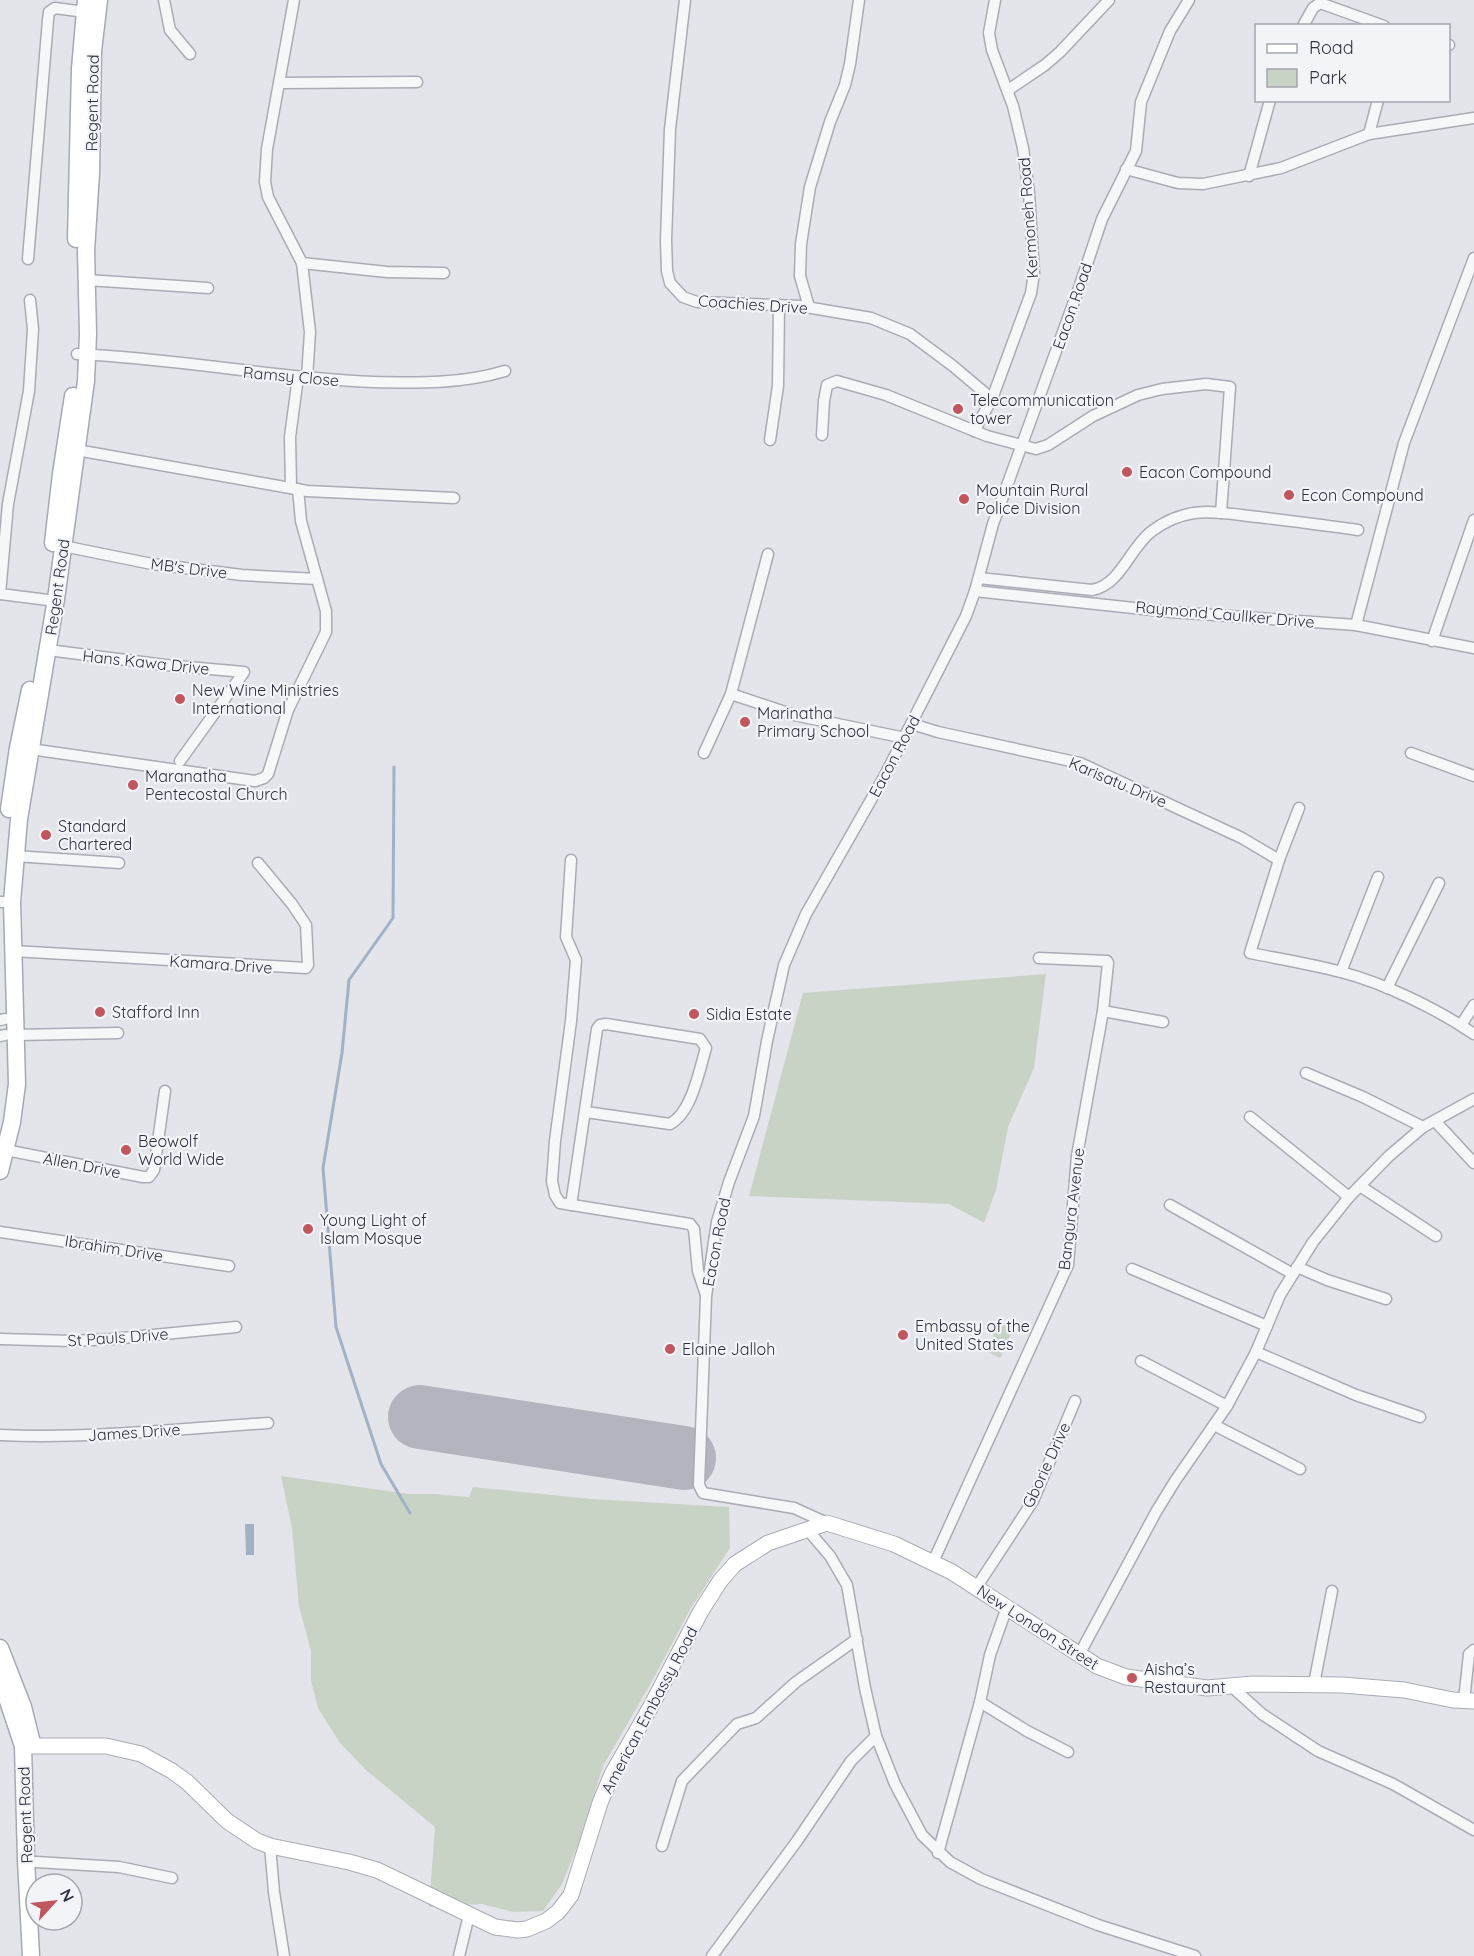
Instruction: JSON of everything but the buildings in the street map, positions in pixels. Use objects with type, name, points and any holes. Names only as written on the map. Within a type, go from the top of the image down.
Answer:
[{"type":"main road","name":"Regent Road","points":[[83,354],[83,204],[93,51],[99,0]]},
{"type":"main road","name":"Regent Road","points":[[85,161],[80,69],[86,6]]},
{"type":"main road","name":"Regent Road","points":[[0,1127],[6,1083],[5,902],[15,807],[30,749],[48,650],[50,601],[83,354],[87,280],[83,204]]},
{"type":"main road","name":"Regent Road","points":[[0,1171],[15,1104],[5,1029],[14,951],[5,902],[15,856],[18,748],[63,546],[71,449]]},
{"type":"main road","name":"Regent Road","points":[[0,1648],[23,1707],[27,1745],[37,1797],[36,1872]]},
{"type":"main road","name":"Regent Road","points":[[0,1677],[27,1745],[31,1956]]},
{"type":"main road","points":[[40,1932],[42,1956]]},
{"type":"street","points":[[164,0],[170,30],[190,54]]},
{"type":"street","points":[[30,749],[255,781],[264,778],[268,774],[288,710],[325,636],[326,611],[294,488],[290,437],[310,332],[302,263],[268,197],[265,182],[267,149],[294,0]]},
{"type":"street","name":"Coachies Drive","points":[[685,0],[670,129],[666,240],[670,283],[683,297],[697,302],[809,307],[871,318],[910,334],[992,399]]},
{"type":"street","points":[[809,307],[800,276],[801,244],[810,187],[830,122],[845,85],[859,0]]},
{"type":"street","name":"Kermoneh Road","points":[[974,431],[992,399],[1030,293],[1034,273],[1026,166],[1008,90],[992,50],[988,33],[996,0]]},
{"type":"street","points":[[1008,90],[1060,52],[1109,0]]},
{"type":"street","name":"Eacon Road","points":[[827,1523],[795,1508],[737,1495],[703,1493],[699,1485],[706,1296],[717,1221],[754,1116],[767,1041],[784,965],[806,914],[905,738],[966,616],[993,524],[1020,445],[1059,344],[1102,219],[1138,144],[1139,118],[1145,92],[1170,31],[1189,0]]},
{"type":"street","points":[[1305,24],[1313,8],[1320,3],[1378,24]]},
{"type":"street","points":[[28,259],[48,20],[54,8],[86,6]]},
{"type":"street","points":[[280,83],[417,82]]},
{"type":"street","points":[[1249,176],[1269,102]]},
{"type":"street","points":[[1369,134],[1377,102]]},
{"type":"street","points":[[1126,169],[1178,183],[1203,184],[1281,168],[1369,134],[1474,118]]},
{"type":"street","points":[[1356,625],[1404,443],[1468,287],[1474,258]]},
{"type":"street","points":[[302,263],[387,272],[444,273]]},
{"type":"street","points":[[87,280],[208,288]]},
{"type":"street","points":[[30,300],[33,329],[29,391],[8,504],[0,594],[50,601]]},
{"type":"street","points":[[770,440],[778,386],[779,305]]},
{"type":"street","name":"Ramsy Close","points":[[83,354],[302,378],[433,383],[482,378],[505,371]]},
{"type":"street","points":[[822,435],[827,385],[837,381],[886,395],[974,431],[1036,449],[1042,448],[1116,404],[1146,393],[1206,384],[1230,387],[1221,513]]},
{"type":"street","points":[[71,449],[322,492],[454,498]]},
{"type":"street","points":[[979,578],[1092,590],[1100,588],[1113,577],[1137,545],[1154,529],[1177,517],[1194,513],[1221,513],[1358,530]]},
{"type":"street","points":[[1432,641],[1474,520]]},
{"type":"street","name":"MB's Drive","points":[[63,546],[152,564],[242,575],[316,579]]},
{"type":"street","points":[[704,753],[731,694],[768,554]]},
{"type":"street","name":"Raymond Caullker Drive","points":[[975,591],[1171,612],[1356,625],[1474,648]]},
{"type":"street","name":"Hans Kawa Drive","points":[[48,650],[243,672],[180,761]]},
{"type":"street","points":[[731,694],[794,715],[905,738]]},
{"type":"street","name":"Karisatu Drive","points":[[912,724],[938,732],[1080,763],[1242,838],[1280,860]]},
{"type":"street","points":[[1412,753],[1474,776]]},
{"type":"street","points":[[1299,808],[1250,953],[1341,972],[1387,988],[1461,1025],[1474,1034]]},
{"type":"street","points":[[15,856],[119,863]]},
{"type":"street","points":[[571,860],[566,937],[576,960],[571,1021],[555,1141],[552,1180],[555,1195],[560,1203],[690,1224],[694,1229],[698,1271],[706,1296]]},
{"type":"street","name":"Kamara Drive","points":[[14,951],[306,968],[308,965],[306,925],[258,863]]},
{"type":"street","points":[[1341,972],[1377,877]]},
{"type":"street","points":[[1387,988],[1439,883]]},
{"type":"street","name":"Bangura Avenue","points":[[933,1562],[1068,1265],[1077,1156],[1108,963],[1107,961],[1039,958]]},
{"type":"street","points":[[1461,1025],[1474,1005]]},
{"type":"street","points":[[1102,1011],[1163,1022]]},
{"type":"street","points":[[571,1205],[597,1029],[600,1025],[648,1029],[700,1039],[704,1043],[706,1048],[691,1093],[678,1120],[670,1124],[586,1112]]},
{"type":"street","points":[[5,1029],[118,1033]]},
{"type":"street","points":[[1306,1073],[1363,1097],[1423,1127]]},
{"type":"street","name":"Allen Drive","points":[[3,1150],[149,1177],[154,1170],[165,1091]]},
{"type":"street","points":[[1079,1655],[1161,1504],[1227,1406],[1256,1352],[1280,1295],[1313,1242],[1349,1197],[1389,1156],[1423,1127],[1474,1099]]},
{"type":"street","points":[[1250,1117],[1349,1197]]},
{"type":"street","points":[[1435,1121],[1474,1163]]},
{"type":"street","points":[[1360,1186],[1436,1236]]},
{"type":"street","points":[[1170,1205],[1295,1270],[1386,1299]]},
{"type":"street","name":"Ibrahim Drive","points":[[0,1232],[229,1266]]},
{"type":"street","points":[[1132,1269],[1267,1326]]},
{"type":"street","name":"St Pauls Drive","points":[[0,1339],[72,1341],[112,1339],[236,1327]]},
{"type":"street","points":[[1256,1352],[1356,1395],[1420,1417]]},
{"type":"street","points":[[1141,1361],[1227,1406]]},
{"type":"street","name":"Gborie Drive","points":[[976,1588],[1032,1501],[1075,1401]]},
{"type":"street","name":"James Drive","points":[[0,1435],[46,1437],[268,1423]]},
{"type":"street","points":[[1214,1425],[1300,1469]]},
{"type":"street","name":"New London Street","points":[[827,1523],[894,1545],[933,1562],[1007,1607],[1079,1655],[1112,1673],[1126,1677],[1199,1687],[1314,1684],[1404,1690],[1469,1701]]},
{"type":"street","name":"American Embassy Road","points":[[27,1745],[106,1746],[141,1754],[187,1782],[227,1821],[257,1841],[270,1846],[377,1870],[495,1927],[509,1930],[527,1929],[546,1921],[564,1905],[574,1886],[600,1803],[612,1774],[701,1611],[720,1581],[735,1564],[756,1549],[827,1523]]},
{"type":"street","points":[[807,1529],[830,1556],[847,1585],[876,1736],[908,1812],[922,1835],[951,1862],[981,1879],[1098,1925],[1195,1956]]},
{"type":"street","points":[[1314,1684],[1332,1591]]},
{"type":"street","points":[[939,1853],[980,1702],[990,1655],[1007,1607]]},
{"type":"street","points":[[662,1846],[682,1781],[736,1724],[756,1718],[796,1682],[857,1639]]},
{"type":"street","points":[[1469,1701],[1469,1654],[1474,1650]]},
{"type":"street","points":[[1232,1687],[1262,1714],[1318,1751],[1393,1784],[1474,1830]]},
{"type":"street","points":[[980,1702],[1026,1731],[1068,1752]]},
{"type":"street","points":[[712,1956],[797,1841],[851,1761],[876,1736]]},
{"type":"street","points":[[270,1846],[274,1892],[284,1956]]},
{"type":"street","points":[[36,1862],[119,1867],[172,1878]]},
{"type":"street","points":[[459,1956],[469,1915]]},
{"type":"green space","points":[[1046,974],[1034,1068],[1008,1127],[996,1190],[984,1223],[949,1204],[749,1196],[803,993]]},
{"type":"green space","points":[[1000,1321],[1014,1327],[1000,1358],[986,1351]]},
{"type":"green space","points":[[281,1476],[409,1494],[469,1497],[473,1487],[591,1499],[729,1507],[730,1548],[691,1608],[603,1766],[579,1842],[562,1884],[543,1911],[513,1912],[482,1904],[429,1907],[435,1827],[366,1770],[340,1743],[318,1708],[311,1681],[311,1651],[299,1607],[292,1528]]},
{"type":"water","points":[[245,1524],[254,1524],[254,1555],[246,1555]]},
{"type":"waterway","points":[[394,767],[393,918],[349,980],[342,1053],[323,1168],[336,1327],[381,1464],[410,1513]]},
{"type":"runway","points":[[420,1417],[684,1458]]},
{"type":"place","name":"Telecommunication tower","points":[[958,409]]},
{"type":"place","name":"Eacon Compound","points":[[1127,472]]},
{"type":"place","name":"Econ Compound","points":[[1289,495]]},
{"type":"place","name":"Mountain Rural Police Division","points":[[964,499]]},
{"type":"place","name":"New Wine Ministries International","points":[[180,699]]},
{"type":"place","name":"Marinatha Primary School","points":[[745,722]]},
{"type":"place","name":"Maranatha Pentecostal Church","points":[[133,785]]},
{"type":"place","name":"Standard Chartered","points":[[46,835]]},
{"type":"place","name":"Stafford Inn","points":[[100,1012]]},
{"type":"place","name":"Sidia Estate","points":[[694,1014]]},
{"type":"place","name":"Beowolf World Wide","points":[[126,1150]]},
{"type":"place","name":"Young Light of Islam Mosque","points":[[308,1229]]},
{"type":"place","name":"Embassy of the United States","points":[[903,1335]]},
{"type":"place","name":"Elaine Jalloh","points":[[670,1349]]},
{"type":"place","name":"Aisha’s Restaurant","points":[[1132,1678]]}]
